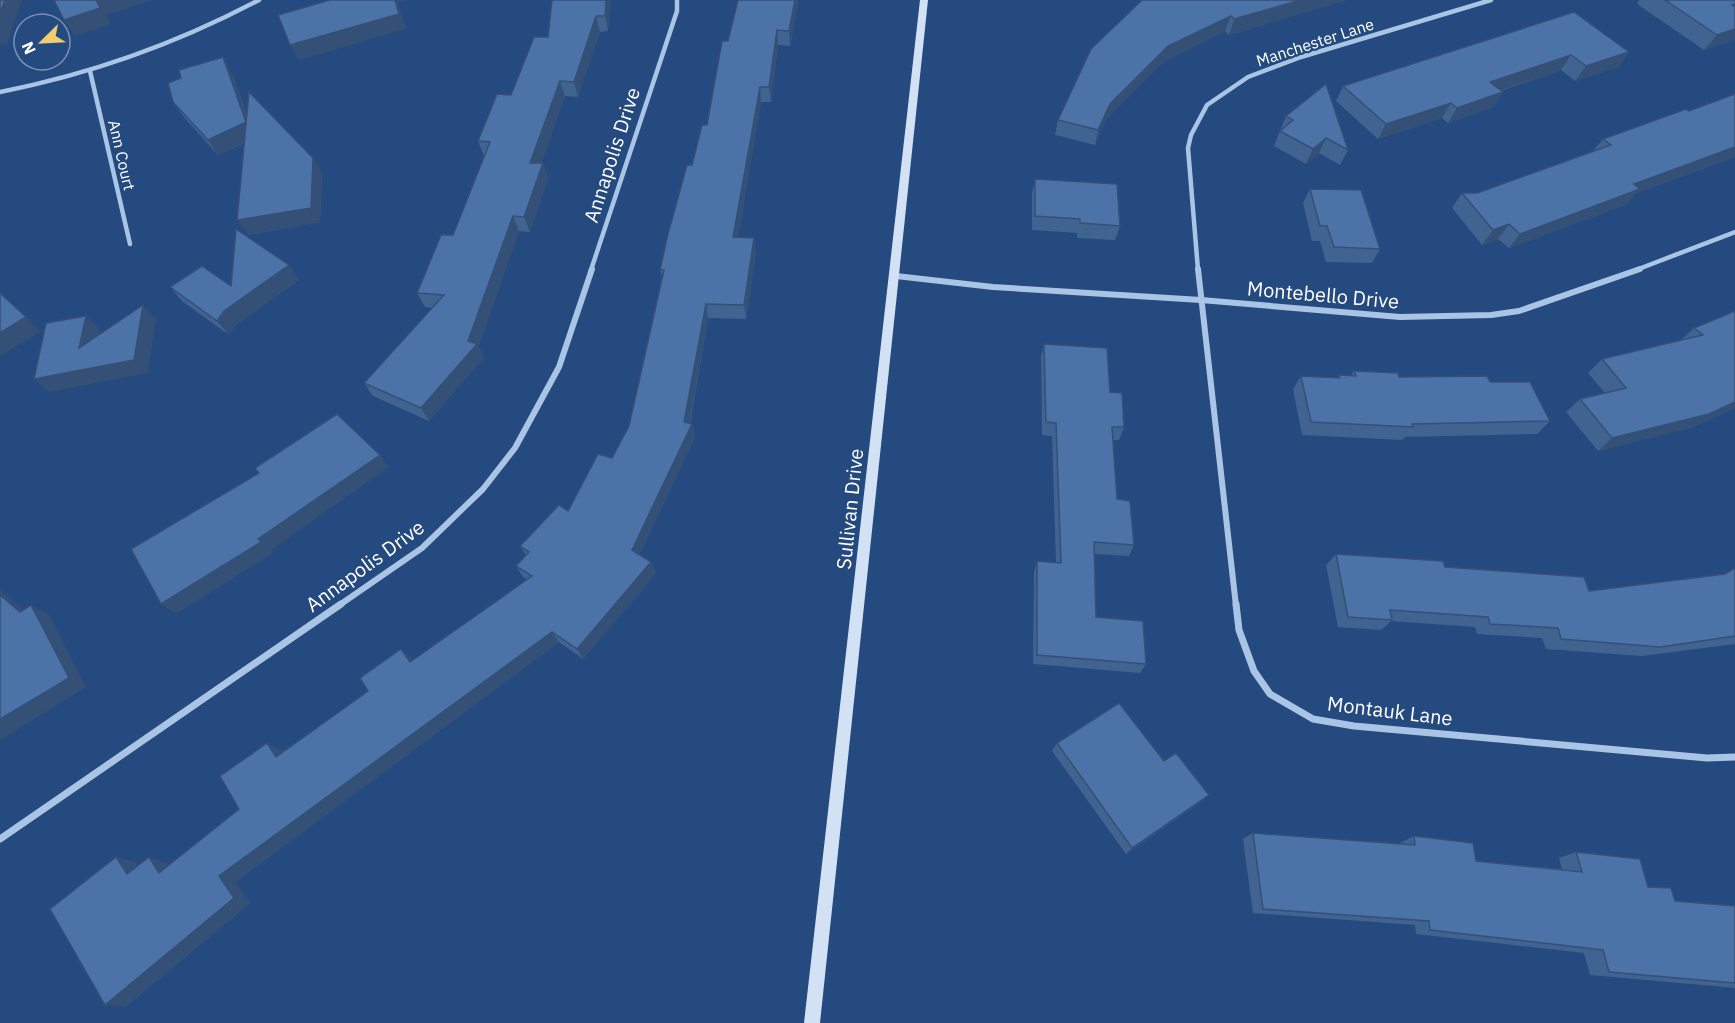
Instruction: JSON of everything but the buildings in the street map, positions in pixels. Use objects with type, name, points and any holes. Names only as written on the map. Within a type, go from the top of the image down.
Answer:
[{"type":"street","points":[[0,92],[90,71],[192,34],[259,0]]},
{"type":"street","name":"Annapolis Drive","points":[[0,839],[422,548],[483,489],[515,448],[559,367],[677,11],[677,0]]},
{"type":"street","name":"Sullivan Drive","points":[[812,1023],[896,276],[924,0]]},
{"type":"street","name":"Manchester Lane","points":[[1201,300],[1188,148],[1191,135],[1207,105],[1248,77],[1301,57],[1491,0]]},
{"type":"street","name":"Ann Court","points":[[90,71],[130,244]]},
{"type":"street","name":"Montebello Drive","points":[[896,276],[993,287],[1201,300],[1400,317],[1491,315],[1519,311],[1670,258],[1735,232]]},
{"type":"street","name":"Montauk Lane","points":[[1201,300],[1239,630],[1254,671],[1270,694],[1313,719],[1354,726],[1707,758],[1735,757]]}]
